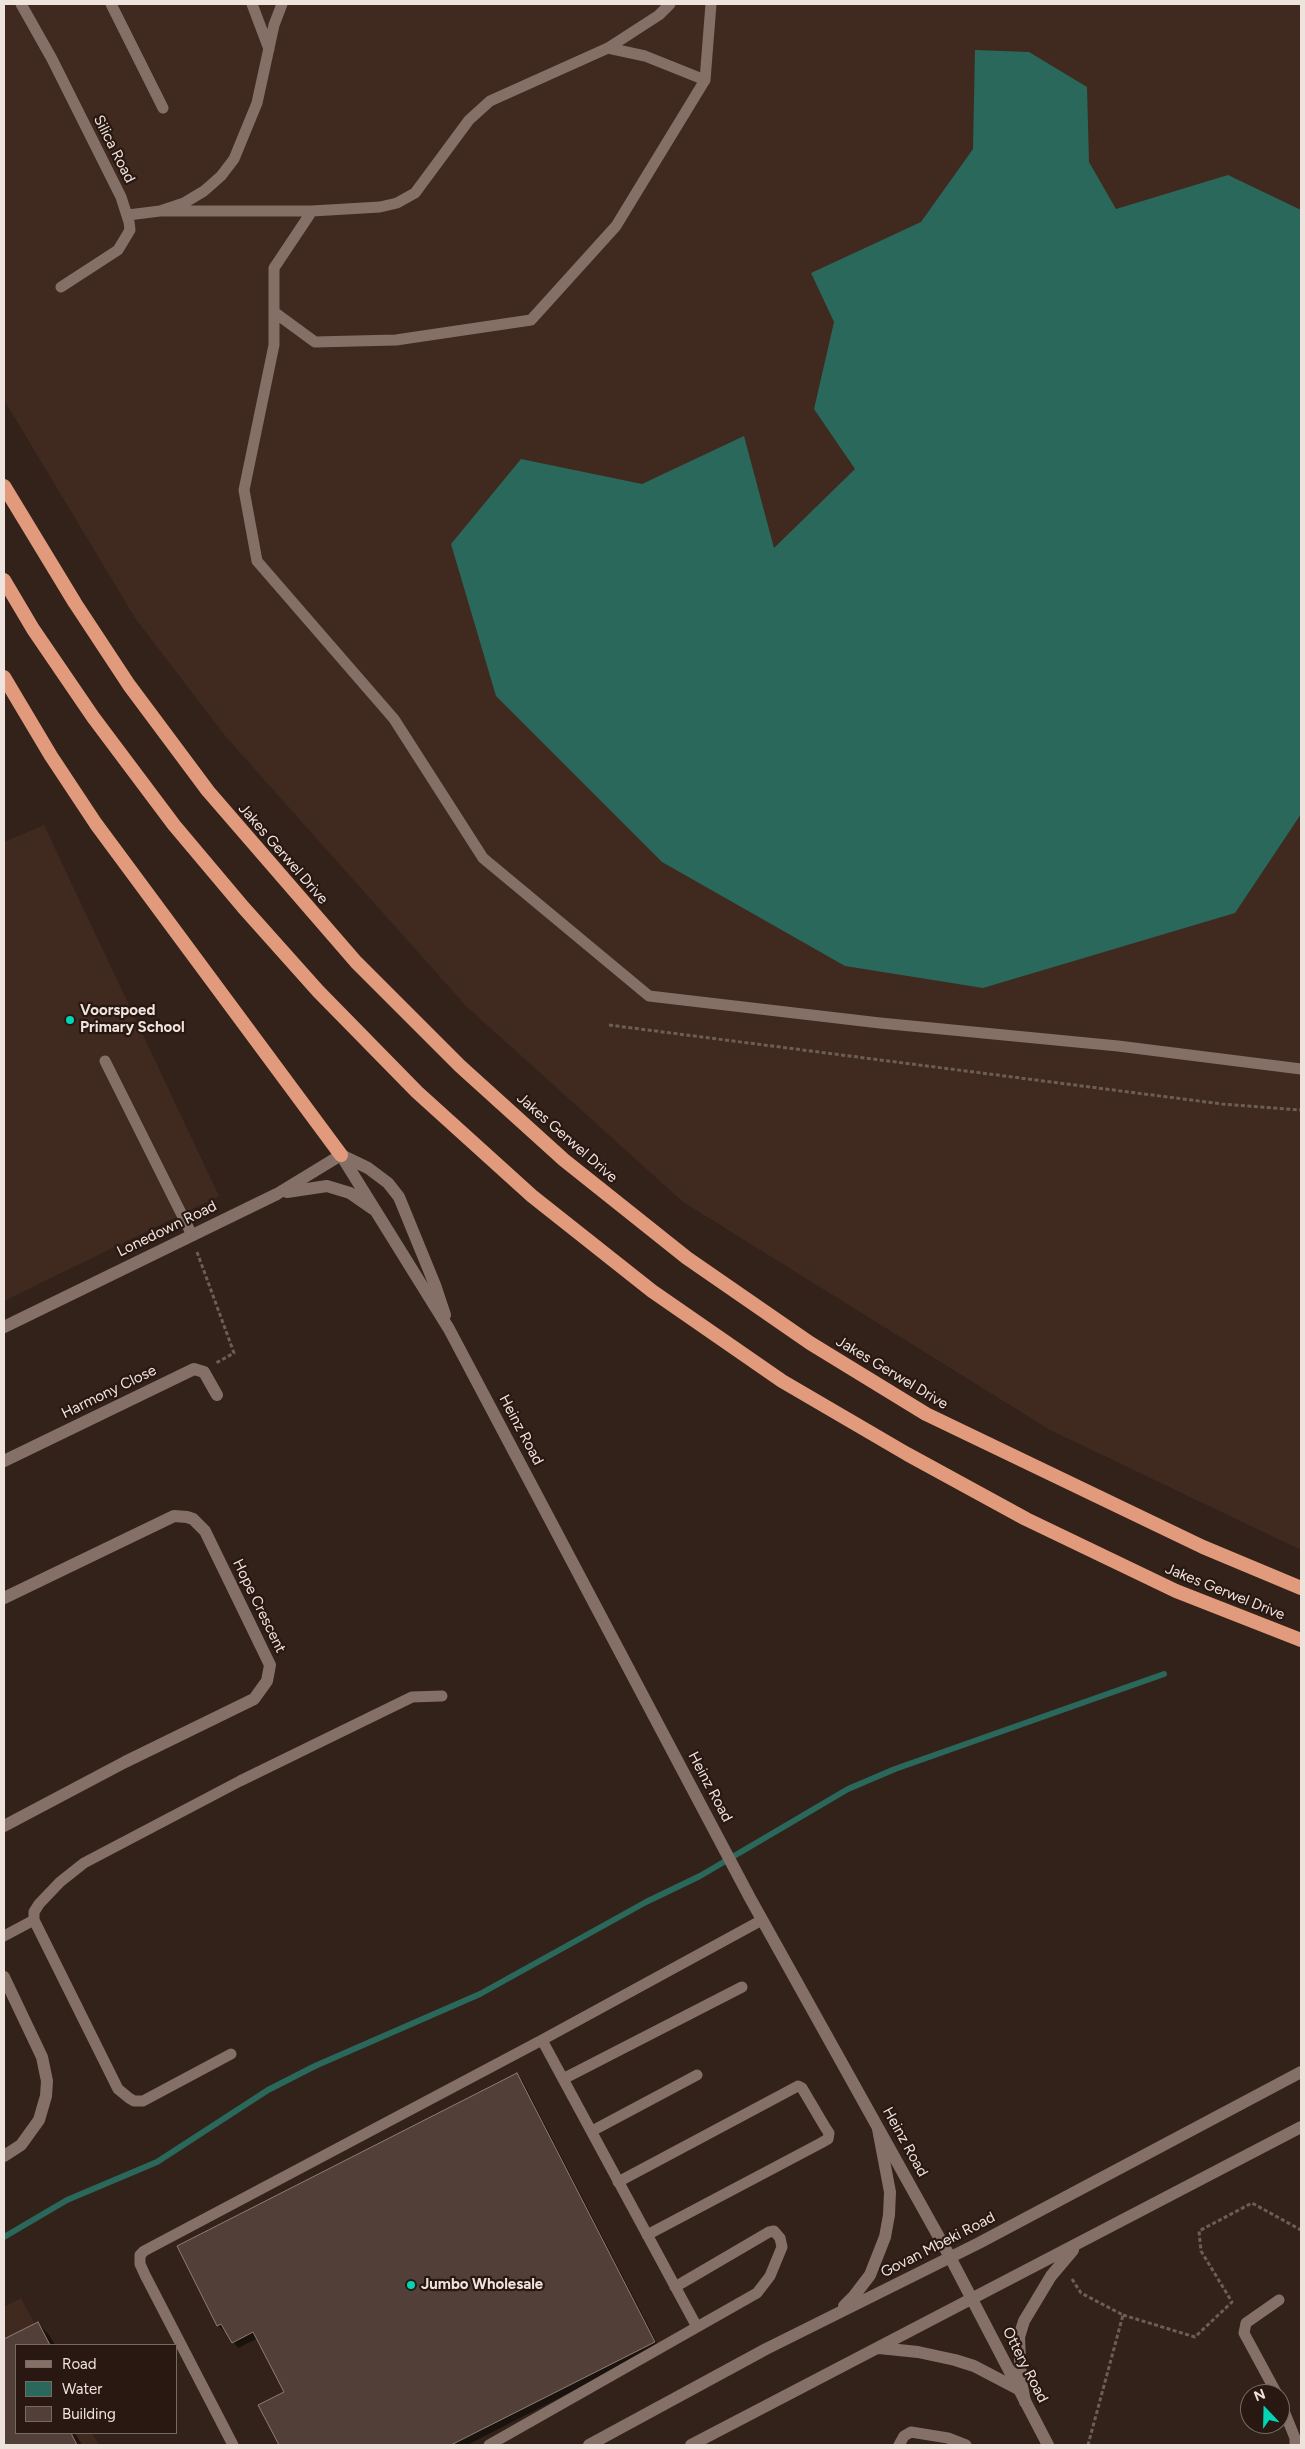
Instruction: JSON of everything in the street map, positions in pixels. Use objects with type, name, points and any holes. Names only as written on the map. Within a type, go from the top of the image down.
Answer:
[{"type":"highway","name":"Jakes Gerwel Drive","points":[[4,486],[74,603],[130,686],[208,791],[356,962],[460,1066],[564,1160],[687,1258],[810,1343],[926,1414],[1203,1547],[1301,1588]]},
{"type":"highway","name":"Jakes Gerwel Drive","points":[[4,580],[33,629],[93,717],[174,825],[243,907],[318,991],[417,1092],[532,1196],[652,1291],[782,1381],[907,1454],[1026,1519],[1176,1591],[1301,1640]]},
{"type":"highway","points":[[4,677],[51,756],[96,824],[341,1155]]},
{"type":"street","name":"Lonedown Road","points":[[4,1327],[277,1194],[341,1155]]},
{"type":"street","name":"Heinz Road","points":[[341,1155],[449,1330],[750,1898],[973,2300]]},
{"type":"street","name":"Heinz Road","points":[[341,1155],[368,1168],[388,1183],[398,1197],[435,1285],[449,1330]]},
{"type":"street","points":[[277,1194],[326,1186],[350,1193],[378,1213]]},
{"type":"street","name":"Harmony Close","points":[[4,1461],[194,1369],[202,1370]]},
{"type":"street","points":[[202,1370],[217,1395]]},
{"type":"street","name":"Hope Crescent","points":[[4,1598],[174,1516],[187,1517],[193,1519],[204,1532],[270,1665],[267,1681],[254,1699],[125,1762],[4,1826]]},
{"type":"street","points":[[4,1977],[45,2069],[47,2081],[43,2108],[31,2134],[21,2145],[4,2156]]},
{"type":"street","name":"Govan Mbeki Road","points":[[589,2445],[766,2349],[950,2257],[1301,2072]]},
{"type":"street","points":[[691,2445],[1301,2128]]},
{"type":"street","points":[[832,2316],[854,2296],[870,2275],[885,2237],[889,2215],[890,2192],[878,2129]]},
{"type":"street","points":[[1026,2402],[1022,2380],[1019,2337],[1024,2321],[1051,2276],[1076,2246]]},
{"type":"street","name":"Ottery Road","points":[[973,2300],[1048,2445]]},
{"type":"street","points":[[879,2348],[918,2352],[955,2360],[974,2366],[1020,2390]]},
{"type":"lane","name":"Silica Road","points":[[21,4],[56,67],[128,215]]},
{"type":"lane","points":[[111,4],[163,108]]},
{"type":"lane","points":[[252,4],[269,49]]},
{"type":"lane","points":[[160,211],[184,203],[204,191],[221,176],[234,159],[257,103],[274,25],[282,4]]},
{"type":"lane","points":[[61,287],[118,250],[130,230],[128,215],[160,211],[312,211],[380,207],[397,203],[415,193],[469,120],[490,101],[608,48],[659,15],[670,4]]},
{"type":"lane","points":[[274,312],[315,342],[396,340],[531,320],[616,226],[705,80],[711,4]]},
{"type":"lane","points":[[608,48],[645,56],[705,80]]},
{"type":"lane","points":[[312,211],[274,268],[274,345],[244,490],[257,561],[394,719],[483,858],[649,996],[880,1023],[1118,1046],[1301,1069]]},
{"type":"lane","points":[[105,1061],[192,1236]]},
{"type":"lane","points":[[231,2054],[143,2101],[134,2101],[129,2098],[118,2088],[34,1920],[34,1912],[47,1894],[84,1863],[240,1781],[412,1697],[442,1696]]},
{"type":"lane","points":[[4,1936],[34,1920]]},
{"type":"lane","points":[[233,2445],[145,2275],[140,2264],[140,2256],[144,2251],[542,2040],[762,1920]]},
{"type":"lane","points":[[563,2079],[742,1987]]},
{"type":"lane","points":[[542,2040],[697,2327]]},
{"type":"lane","points":[[592,2131],[697,2075]]},
{"type":"lane","points":[[618,2182],[798,2086],[802,2088],[829,2133],[828,2139],[821,2143],[647,2235]]},
{"type":"lane","points":[[489,2445],[757,2293],[770,2276],[782,2246],[780,2238],[774,2231],[769,2232],[676,2288]]},
{"type":"lane","points":[[1272,2384],[1244,2333],[1246,2323],[1279,2300]]},
{"type":"lane","points":[[1290,2426],[1295,2438],[1295,2445]]},
{"type":"lane","points":[[900,2445],[904,2436],[911,2432],[948,2438],[966,2445]]},
{"type":"path","points":[[609,1025],[1204,1102],[1301,1110]]},
{"type":"path","points":[[192,1236],[234,1353],[202,1370]]},
{"type":"path","points":[[1072,2280],[1081,2293],[1123,2315],[1195,2337],[1232,2302],[1201,2251],[1199,2231],[1252,2203],[1301,2230]]},
{"type":"path","points":[[1088,2445],[1123,2315]]},
{"type":"shaded area","points":[[4,4],[1301,4],[1301,1550],[1050,1430],[683,1202],[466,1006],[226,737],[135,618],[4,400]]},
{"type":"shaded area","name":"Voorspoed Primary School","points":[[44,825],[219,1196],[4,1301],[4,842]]},
{"type":"shaded area","points":[[21,2298],[45,2344],[15,2344],[15,2434],[93,2434],[99,2445],[4,2445],[4,2307]]},
{"type":"water","points":[[975,50],[1029,52],[1087,87],[1089,162],[1116,209],[1228,175],[1301,210],[1301,814],[1235,913],[983,988],[845,966],[662,862],[496,696],[451,544],[521,459],[642,484],[744,436],[774,548],[855,469],[814,409],[834,322],[811,273],[921,222],[973,149]]},
{"type":"building","name":"Jumbo Wholesale","points":[[517,2073],[655,2342],[451,2445],[279,2445],[258,2405],[284,2392],[253,2332],[232,2343],[221,2324],[217,2326],[177,2246]]},
{"type":"building","points":[[38,2322],[49,2344],[15,2344],[15,2434],[72,2434],[77,2445],[4,2445],[4,2339]]},
{"type":"waterway","points":[[4,2237],[67,2200],[157,2162],[268,2090],[315,2066],[480,1994],[646,1902],[700,1876],[848,1789],[895,1769],[1164,1674]]},
{"type":"place","name":"Voorspoed Primary School","points":[[70,1020]]},
{"type":"place","name":"Jumbo Wholesale","points":[[411,2285]]}]
